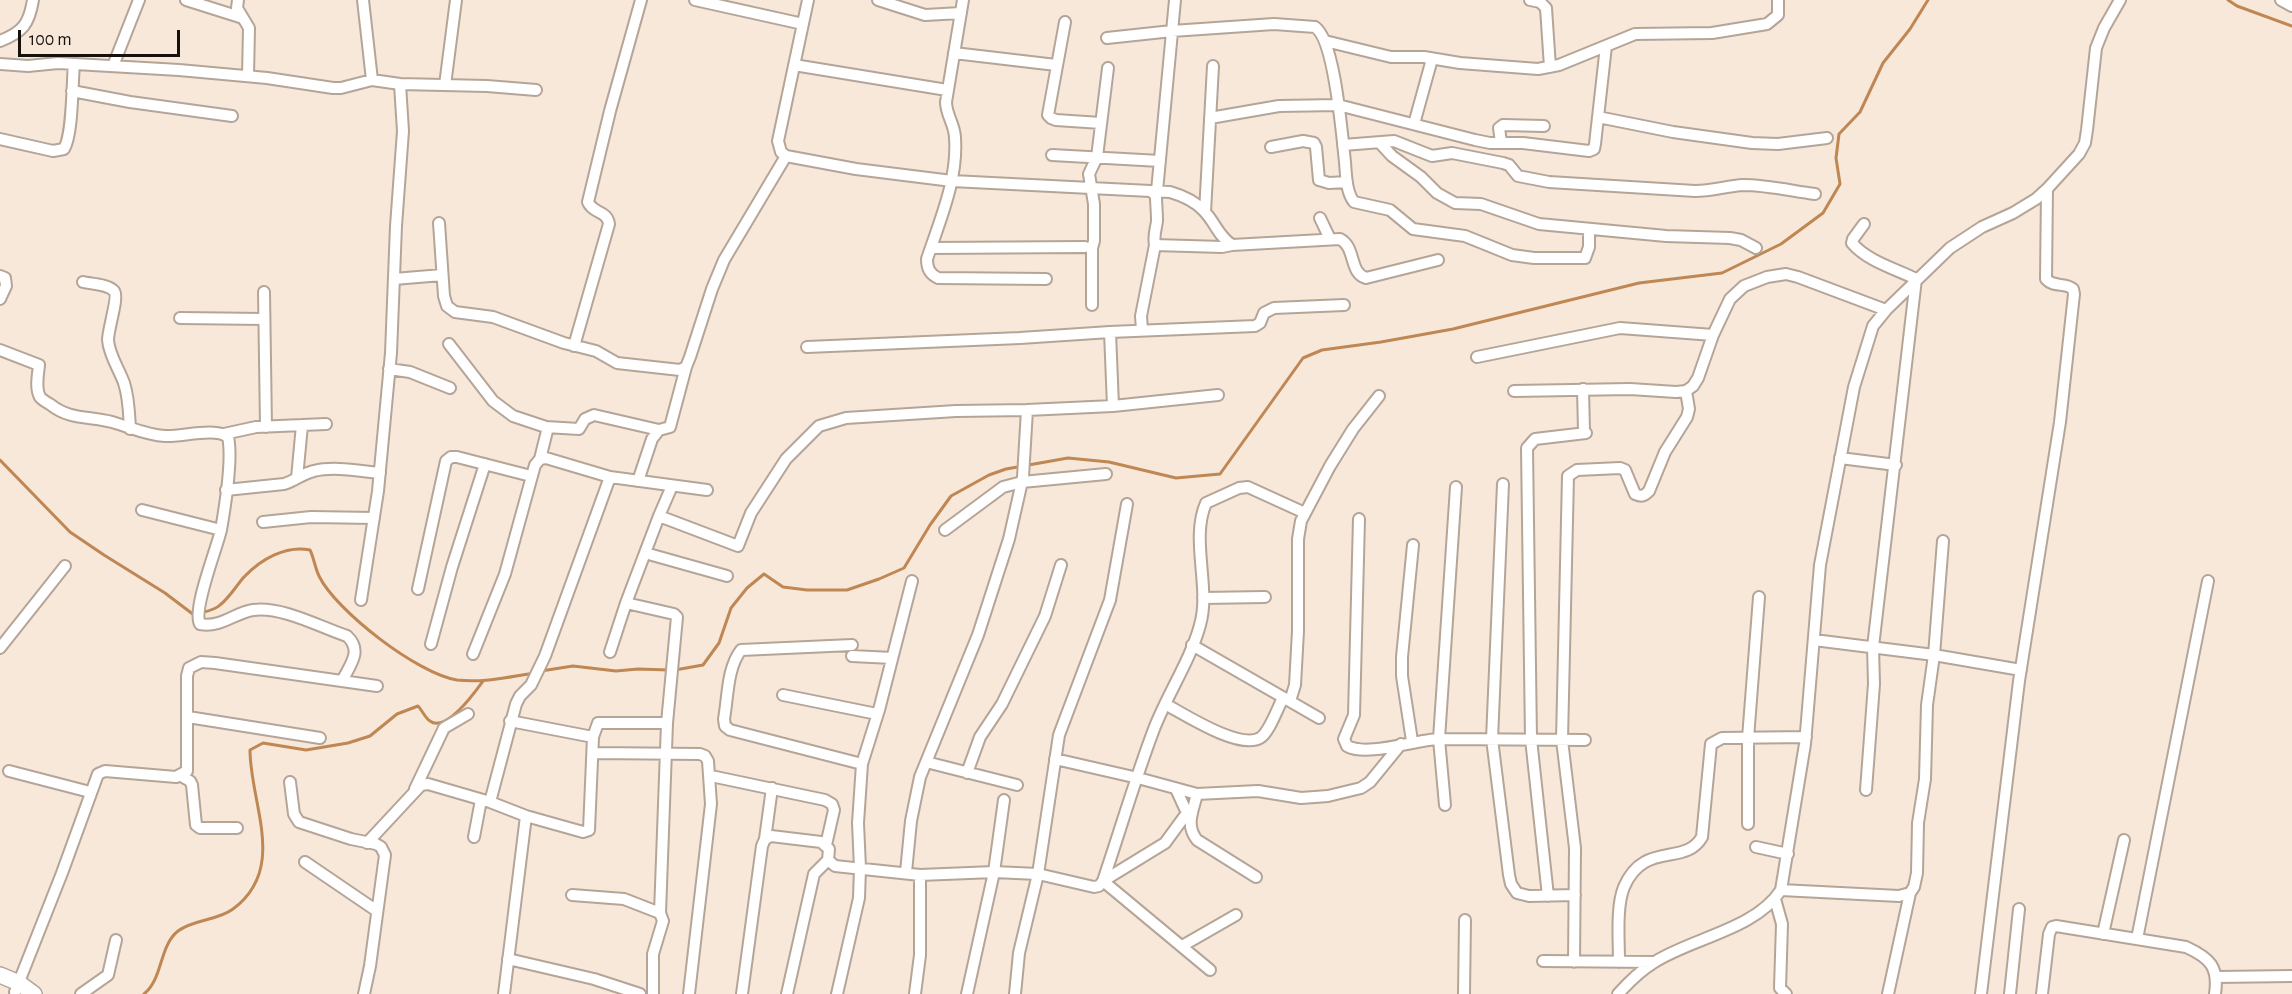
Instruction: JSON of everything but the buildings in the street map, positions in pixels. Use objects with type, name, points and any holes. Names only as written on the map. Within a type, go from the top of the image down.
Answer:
[{"type":"main road","points":[[0,975],[19,990]]},
{"type":"main road","points":[[0,986],[34,994]]},
{"type":"street","points":[[0,41],[17,33],[27,22],[33,0]]},
{"type":"street","points":[[113,66],[139,0]]},
{"type":"street","points":[[186,0],[243,18]]},
{"type":"street","points":[[237,0],[237,8],[249,28],[248,76]]},
{"type":"street","points":[[363,0],[372,80]]},
{"type":"street","points":[[445,85],[456,0]]},
{"type":"street","points":[[574,346],[609,224],[608,217],[595,211],[588,202],[610,111],[641,0]]},
{"type":"street","points":[[695,0],[803,24]]},
{"type":"street","points":[[808,0],[778,141],[781,152],[786,156],[856,169],[952,181],[1157,191],[1185,196],[1206,212],[1220,234],[1232,244]]},
{"type":"street","points":[[878,0],[925,15],[961,13]]},
{"type":"street","points":[[963,0],[947,90],[946,110],[956,138],[952,181],[927,266],[931,275],[938,278],[1046,279]]},
{"type":"street","points":[[1157,191],[1175,0]]},
{"type":"street","points":[[1530,0],[1540,2],[1546,8],[1550,67]]},
{"type":"street","points":[[1325,41],[1391,57],[1523,69],[1550,67],[1635,34],[1703,34],[1767,24],[1778,15],[1778,0]]},
{"type":"street","points":[[1786,994],[1780,988],[1782,924],[1778,894],[1788,854],[1806,737],[1820,565],[1854,387],[1873,326],[1916,279],[1965,237],[2013,213],[2047,189],[2079,154],[2085,143],[2096,48],[2120,0]]},
{"type":"street","points":[[2281,0],[2292,6]]},
{"type":"street","points":[[1065,22],[1048,107],[1051,118],[1101,123]]},
{"type":"street","points":[[1107,38],[1274,24],[1315,27],[1321,31],[1325,41],[1338,105],[1347,182],[1354,202],[1390,210],[1413,229],[1465,236],[1512,255],[1585,258],[1589,247],[1589,229]]},
{"type":"street","points":[[1210,118],[1279,106],[1338,105],[1475,140],[1589,151],[1594,149],[1606,46]]},
{"type":"street","points":[[954,53],[1056,64]]},
{"type":"street","points":[[1414,124],[1432,59]]},
{"type":"street","points":[[0,64],[113,66],[248,76],[333,88],[372,80],[400,84],[536,90]]},
{"type":"street","points":[[0,138],[53,151],[64,149],[67,144],[74,64]]},
{"type":"street","points":[[794,65],[947,90]]},
{"type":"street","points":[[1206,212],[1213,66]]},
{"type":"street","points":[[1092,305],[1094,204],[1089,174],[1097,158],[1108,68]]},
{"type":"street","points":[[361,600],[380,473],[389,369],[403,131],[400,84]]},
{"type":"street","points":[[72,91],[231,117]]},
{"type":"street","points":[[1598,117],[1662,131],[1752,143],[1778,144],[1827,138]]},
{"type":"street","points":[[1501,142],[1499,128],[1503,125],[1544,126]]},
{"type":"street","points":[[1271,147],[1303,141],[1314,142],[1319,180],[1329,183],[1347,182]]},
{"type":"street","points":[[1380,143],[1392,156],[1446,199],[1455,203],[1481,204],[1539,224],[1736,239],[1756,248]]},
{"type":"street","points":[[1343,145],[1401,143],[1432,156],[1452,153],[1503,163],[1509,165],[1518,176],[1564,183],[1695,192],[1755,185],[1815,194]]},
{"type":"street","points":[[1052,155],[1160,161]]},
{"type":"street","points":[[449,344],[493,401],[513,416],[546,427],[574,430],[579,429],[585,419],[594,415],[659,430],[669,428],[686,367],[724,260],[786,156]]},
{"type":"street","points":[[1981,994],[2021,670],[2060,422],[2074,294],[2070,286],[2057,286],[2046,279],[2047,189]]},
{"type":"street","points":[[1142,330],[1141,316],[1155,244],[1153,237],[1156,230],[1156,196],[1152,192],[1157,191]]},
{"type":"street","points":[[1320,218],[1330,239]]},
{"type":"street","points":[[439,223],[442,275],[447,306],[456,312],[493,317],[532,333],[596,351],[623,365],[670,370],[680,370],[686,367]]},
{"type":"street","points":[[1863,224],[1852,243],[1867,255],[1916,279]]},
{"type":"street","points":[[1155,244],[1222,247],[1232,244],[1340,239],[1346,242],[1357,272],[1366,278],[1438,260]]},
{"type":"street","points":[[931,248],[1085,246]]},
{"type":"street","points":[[1514,391],[1630,389],[1686,391],[1698,378],[1713,335],[1730,299],[1736,292],[1777,274],[1798,277],[1886,310]]},
{"type":"street","points":[[394,279],[442,275]]},
{"type":"street","points":[[0,276],[5,278],[6,286],[0,299]]},
{"type":"street","points":[[1866,790],[1874,684],[1873,647],[1916,279]]},
{"type":"street","points":[[82,282],[108,288],[114,291],[116,297],[110,318],[108,340],[125,385],[129,403],[130,429]]},
{"type":"street","points":[[264,292],[266,427]]},
{"type":"street","points":[[807,347],[1255,326],[1260,324],[1264,313],[1274,308],[1344,305]]},
{"type":"street","points":[[180,318],[264,319]]},
{"type":"street","points":[[1477,357],[1620,328],[1713,335]]},
{"type":"street","points":[[1110,332],[1113,406]]},
{"type":"street","points":[[0,350],[39,365],[37,383],[40,397],[58,410],[76,417],[102,420],[130,429],[165,436],[217,432],[228,437],[226,490],[221,530],[197,619],[200,624],[215,625],[252,610],[277,611],[347,636],[355,645],[356,654],[342,681]]},
{"type":"street","points":[[389,369],[410,372],[450,387]]},
{"type":"street","points":[[1548,896],[1531,740],[1527,448],[1535,439],[1586,433],[1584,431],[1583,389]]},
{"type":"street","points":[[1574,962],[1575,849],[1562,740],[1568,476],[1577,470],[1620,468],[1625,470],[1635,494],[1641,497],[1645,495],[1650,491],[1665,452],[1687,417],[1689,409],[1686,391]]},
{"type":"street","points":[[658,516],[738,546],[751,513],[786,459],[819,426],[846,418],[956,411],[1113,406],[1218,395]]},
{"type":"street","points":[[1165,704],[1224,735],[1251,741],[1260,738],[1265,733],[1295,685],[1299,631],[1298,539],[1301,521],[1353,429],[1379,396]]},
{"type":"street","points":[[906,872],[912,813],[920,777],[978,635],[1009,539],[1022,480],[1027,410]]},
{"type":"street","points":[[224,434],[243,428],[327,424]]},
{"type":"street","points":[[297,478],[302,425]]},
{"type":"street","points":[[473,654],[505,574],[531,476],[540,459],[546,427]]},
{"type":"street","points":[[638,481],[652,439],[659,430]]},
{"type":"street","points":[[418,589],[446,461],[450,457],[531,476]]},
{"type":"street","points":[[540,459],[546,458],[610,477],[707,490]]},
{"type":"street","points":[[1840,458],[1896,465]]},
{"type":"street","points":[[431,644],[452,567],[485,464]]},
{"type":"street","points":[[226,490],[284,484],[314,471],[325,469],[380,473]]},
{"type":"street","points":[[945,530],[1003,487],[1022,480],[1106,474]]},
{"type":"street","points":[[474,837],[510,721],[520,696],[531,685],[545,656],[610,477]]},
{"type":"street","points":[[1503,484],[1492,739],[1511,884],[1517,893],[1529,896],[1575,895]]},
{"type":"street","points":[[610,652],[658,516],[672,486]]},
{"type":"street","points":[[828,860],[835,866],[920,875],[994,872],[1038,874],[1094,887],[1099,886],[1103,881],[1165,704],[1200,626],[1203,598],[1200,550],[1203,509],[1206,503],[1239,488],[1248,487],[1305,513]]},
{"type":"street","points":[[1445,806],[1439,739],[1456,487]]},
{"type":"street","points":[[1016,994],[1019,953],[1038,874],[1060,726],[1093,648],[1110,600],[1127,504]]},
{"type":"street","points":[[142,510],[221,530]]},
{"type":"street","points":[[263,522],[311,517],[374,518]]},
{"type":"street","points":[[1359,519],[1354,715],[1344,739],[1347,746],[1363,751],[1439,739],[1585,740]]},
{"type":"street","points":[[1888,994],[1910,893],[1917,873],[1918,823],[1925,779],[1927,705],[1934,655],[1943,541]]},
{"type":"street","points":[[1055,759],[1197,794],[1258,791],[1301,798],[1344,793],[1361,788],[1370,782],[1407,743],[1402,657],[1413,545]]},
{"type":"street","points":[[645,553],[727,576]]},
{"type":"street","points":[[967,773],[980,737],[1002,704],[1045,616],[1061,565]]},
{"type":"street","points":[[0,648],[65,566]]},
{"type":"street","points":[[837,994],[859,898],[858,823],[862,764],[912,581]]},
{"type":"street","points":[[2137,939],[2208,581]]},
{"type":"street","points":[[1203,598],[1265,597]]},
{"type":"street","points":[[1748,824],[1748,738],[1759,597]]},
{"type":"street","points":[[626,603],[674,614],[677,617],[667,723],[660,913],[663,921],[653,954],[653,994]]},
{"type":"street","points":[[1814,640],[1934,655],[2021,670]]},
{"type":"street","points":[[1192,645],[1319,718]]},
{"type":"street","points":[[862,764],[730,730],[725,726],[724,719],[731,672],[736,656],[741,650],[852,651],[892,658]]},
{"type":"street","points":[[181,776],[187,771],[189,763],[187,676],[189,668],[201,662],[377,686]]},
{"type":"street","points":[[783,695],[877,714]]},
{"type":"street","points":[[415,789],[444,728],[468,714]]},
{"type":"street","points":[[188,717],[320,738]]},
{"type":"street","points":[[510,721],[593,737]]},
{"type":"street","points":[[368,843],[415,789],[428,784],[486,801],[526,816],[583,832],[589,830],[593,737],[598,723],[667,723]]},
{"type":"street","points":[[1619,962],[1624,886],[1642,862],[1651,857],[1691,850],[1697,846],[1702,837],[1711,744],[1722,738],[1806,737]]},
{"type":"street","points":[[593,753],[705,756],[711,776],[711,804],[689,994]]},
{"type":"street","points":[[926,762],[1017,785]]},
{"type":"street","points":[[9,771],[90,792]]},
{"type":"street","points":[[19,990],[98,774],[105,771],[181,776],[190,781],[192,785],[196,825],[200,828],[237,828]]},
{"type":"street","points":[[711,776],[825,800],[832,804],[834,810],[826,845]]},
{"type":"street","points":[[290,782],[294,814],[299,822],[351,840],[381,847],[385,855],[364,994]]},
{"type":"street","points":[[742,994],[772,788]]},
{"type":"street","points":[[1103,881],[1166,843],[1187,813],[1176,789]]},
{"type":"street","points":[[1197,794],[1189,825],[1191,832],[1197,840],[1256,878]]},
{"type":"street","points":[[968,994],[994,872],[1004,800]]},
{"type":"street","points":[[504,994],[526,816]]},
{"type":"street","points":[[765,840],[771,836],[778,836],[821,842],[829,849],[828,860],[814,874],[787,994]]},
{"type":"street","points":[[2103,934],[2124,840]]},
{"type":"street","points":[[1756,847],[1788,854]]},
{"type":"street","points":[[305,862],[377,911]]},
{"type":"street","points":[[915,994],[920,955],[920,875]]},
{"type":"street","points":[[1103,881],[1210,970]]},
{"type":"street","points":[[1618,994],[1653,962],[1748,919],[1778,894],[1899,896],[1910,893]]},
{"type":"street","points":[[572,895],[624,899],[660,913]]},
{"type":"street","points":[[2010,994],[2019,909]]},
{"type":"street","points":[[1182,946],[1236,915]]},
{"type":"street","points":[[1464,994],[1465,920]]},
{"type":"street","points":[[2042,994],[2049,934],[2052,927],[2061,926],[2193,950],[2214,968],[2217,977],[2215,994]]},
{"type":"street","points":[[81,994],[108,975],[116,940]]},
{"type":"street","points":[[508,959],[594,979],[640,994]]},
{"type":"street","points":[[1543,961],[1653,962]]},
{"type":"street","points":[[2217,977],[2292,976]]},
{"type":"waterway","points":[[675,670],[703,665],[719,643],[731,608],[747,588],[764,574],[783,587],[807,590],[847,590],[879,579],[904,568],[951,496],[989,475],[1006,469],[1068,458],[1109,462],[1176,478],[1220,474],[1303,358],[1322,350],[1453,329],[1639,283],[1722,273],[1781,244],[1823,213],[1840,184],[1836,158],[1839,134],[1860,112],[1883,63],[1910,29],[1928,0]]},
{"type":"waterway","points":[[2228,0],[2237,6],[2292,26]]},
{"type":"waterway","points":[[0,460],[70,532],[165,593],[194,615],[217,607],[227,599],[244,577],[266,559],[292,550],[310,550],[319,576],[342,606],[380,639],[421,666],[441,675],[467,681],[535,673]]},
{"type":"waterway","points":[[541,671],[573,666],[616,671],[669,670]]},
{"type":"waterway","points":[[144,994],[155,980],[172,937],[184,927],[220,916],[233,909],[250,893],[259,874],[263,855],[262,834],[250,750],[263,743],[306,750],[348,743],[370,736],[397,714],[418,706],[430,721],[437,723],[444,721],[460,710],[483,681]]}]
